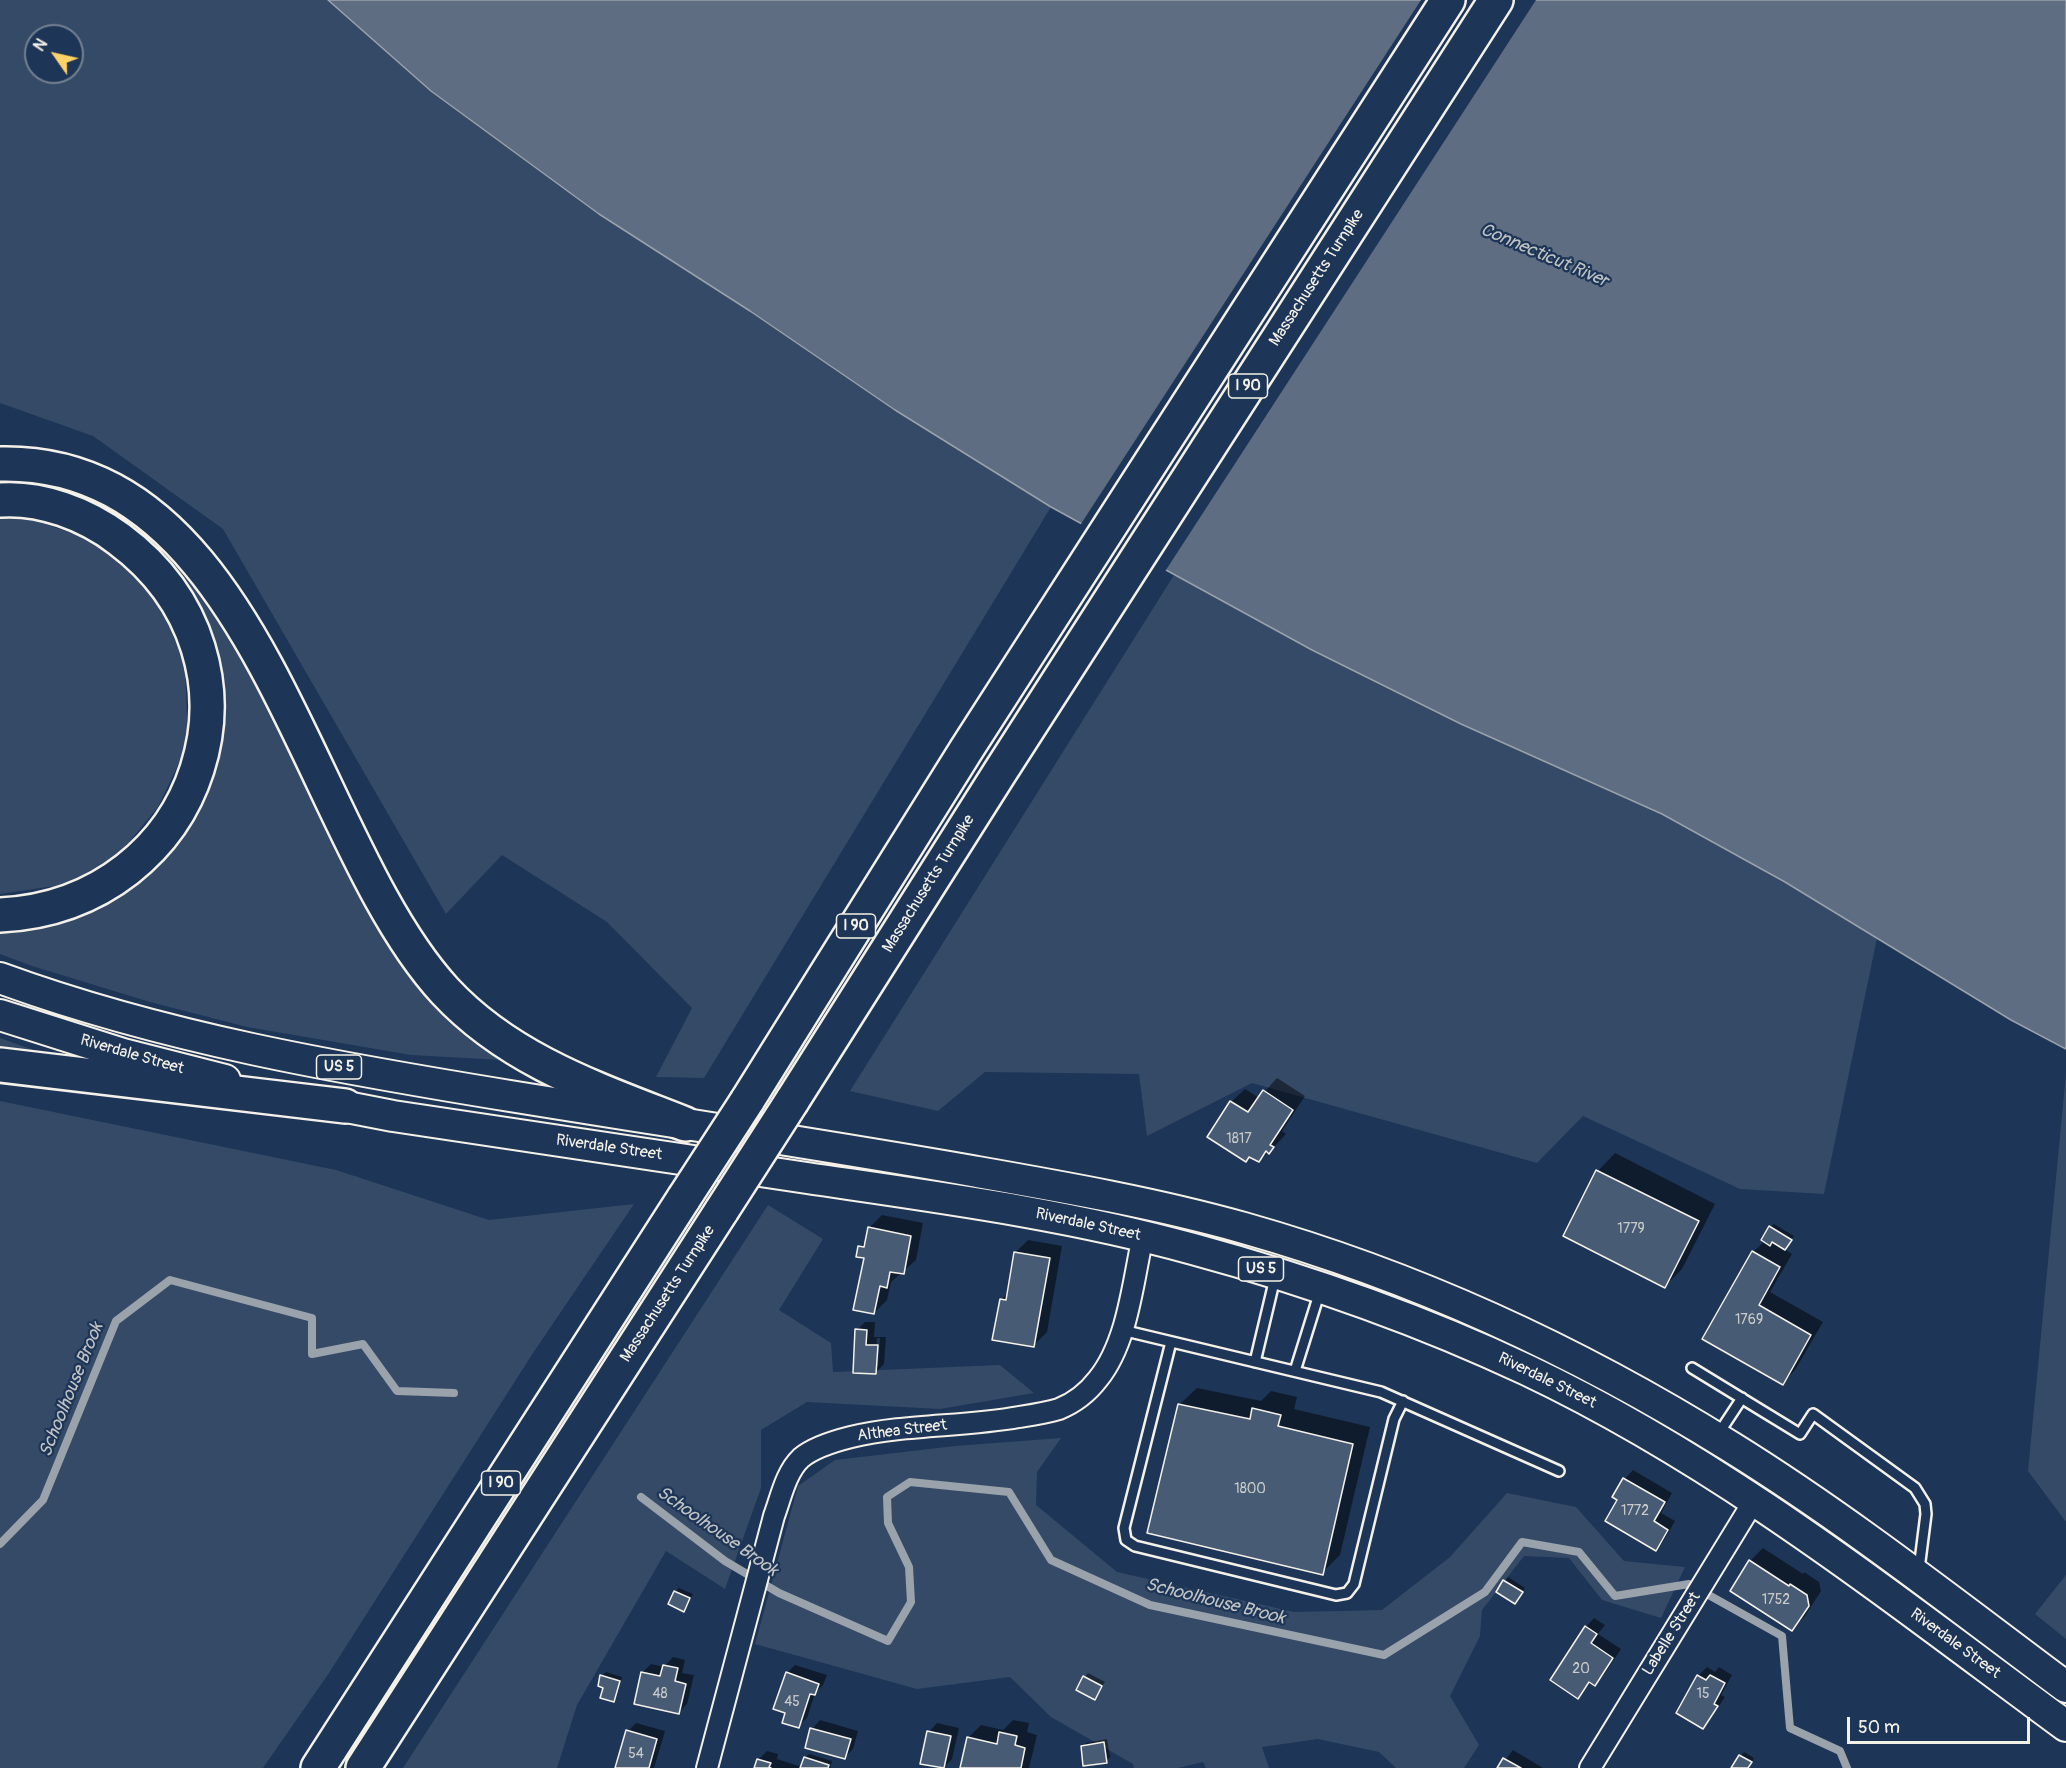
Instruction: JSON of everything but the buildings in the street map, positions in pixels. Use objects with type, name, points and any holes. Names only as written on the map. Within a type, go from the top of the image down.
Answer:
[{"type":"highway","name":"I 90","points":[[318,1768],[747,1101],[966,750],[1448,0]]},
{"type":"highway","name":"Massachusetts Turnpike","points":[[363,1768],[1496,0]]},
{"type":"highway","points":[[0,464],[52,468],[97,482],[137,505],[171,534],[194,558],[235,612],[264,660],[359,854],[397,923],[426,967],[464,1010],[495,1036],[542,1064],[588,1086],[685,1124]]},
{"type":"highway","points":[[0,500],[34,502],[63,509],[89,520],[110,532],[146,562],[177,602],[189,625],[202,666],[207,707],[204,746],[188,795],[169,827],[142,858],[106,885],[70,902],[32,912],[0,915]]},
{"type":"highway","points":[[0,1065],[345,1106]]},
{"type":"main road","name":"Riverdale Street","points":[[0,978],[91,1008],[160,1027],[298,1059],[400,1078],[1108,1195],[1146,1221],[1276,1273],[1321,1287],[1436,1330],[1529,1371],[1656,1438],[1763,1486],[1918,1578],[2066,1687]]},
{"type":"main road","name":"Riverdale Street","points":[[0,1015],[189,1071],[393,1116],[1004,1209],[1246,1229],[1308,1247],[1433,1292],[1475,1310],[1635,1390],[1716,1438],[1844,1562],[2066,1726]]},
{"type":"street","name":"Althea Street","points":[[707,1768],[764,1552],[784,1487],[794,1467],[813,1451],[839,1440],[872,1432],[999,1421],[1058,1409],[1082,1396],[1098,1379],[1116,1348],[1146,1221]]},
{"type":"street","name":"Labelle Street","points":[[1590,1768],[1763,1486]]},
{"type":"lane","points":[[1255,1362],[1276,1273]]},
{"type":"lane","points":[[1295,1371],[1321,1287]]},
{"type":"lane","points":[[1122,1330],[1381,1392],[1559,1472]]},
{"type":"lane","points":[[1171,1342],[1124,1528],[1126,1540],[1135,1546],[1336,1595],[1347,1593],[1354,1584],[1394,1419],[1403,1401]]},
{"type":"lane","points":[[1692,1368],[1800,1434],[1813,1414],[1915,1488],[1925,1504],[1926,1514],[1918,1578]]},
{"type":"lane","points":[[1716,1438],[1742,1398]]},
{"type":"shaded area","points":[[0,0],[328,0],[431,91],[895,410],[1051,507],[704,1078],[656,1077],[692,1008],[607,922],[502,855],[446,914],[223,529],[93,436],[0,403]]},
{"type":"shaded area","points":[[15,514],[89,539],[153,587],[185,665],[188,744],[158,807],[120,853],[68,884],[0,894],[0,515]]},
{"type":"shaded area","points":[[177,563],[201,589],[237,644],[380,929],[413,980],[454,1025],[502,1060],[411,1055],[247,1027],[150,1002],[0,954],[0,928],[27,928],[99,910],[155,867],[193,817],[219,752],[221,681],[198,610],[172,568]]},
{"type":"shaded area","points":[[1174,575],[1312,650],[1461,724],[1662,814],[1785,882],[1877,938],[1824,1194],[1740,1189],[1583,1116],[1537,1163],[1252,1083],[1147,1136],[1139,1074],[985,1072],[938,1111],[850,1091]]},
{"type":"shaded area","points":[[0,1038],[50,1056],[0,1054]]},
{"type":"shaded area","points":[[2066,1073],[2066,1522],[2028,1471]]},
{"type":"shaded area","points":[[0,1101],[336,1170],[489,1220],[634,1204],[533,1353],[329,1673],[263,1768],[0,1768]]},
{"type":"shaded area","points":[[768,1205],[823,1239],[779,1310],[831,1343],[833,1372],[1000,1365],[1034,1393],[940,1409],[807,1402],[761,1430],[761,1488],[725,1589],[666,1551],[577,1705],[557,1768],[403,1768]]},
{"type":"shaded area","points":[[1061,1438],[1037,1472],[1036,1505],[1117,1572],[1294,1612],[1382,1610],[1450,1557],[1507,1493],[1576,1507],[1624,1561],[1685,1567],[1661,1618],[1602,1600],[1569,1558],[1524,1556],[1482,1610],[1480,1636],[1450,1696],[1479,1745],[1464,1768],[1396,1768],[1379,1752],[1318,1739],[1262,1747],[1269,1768],[1206,1768],[1203,1762],[1178,1768],[1134,1768],[1133,1764],[1051,1717],[1010,1677],[917,1689],[755,1644],[798,1486],[835,1460],[955,1446]]},
{"type":"shaded area","points":[[2066,1575],[2066,1639],[2035,1614]]},
{"type":"water","name":"Connecticut River","points":[[328,0],[2066,0],[2066,1049],[2011,1020],[1785,882],[1662,814],[1461,724],[1312,650],[1051,507],[895,410],[750,311],[599,214],[431,91]]},
{"type":"pier","points":[[1421,0],[1536,0],[1164,573],[1079,527]]},
{"type":"waterway","name":"Schoolhouse Brook","points":[[0,1544],[43,1500],[116,1321],[170,1280],[312,1318],[312,1354],[363,1344],[397,1391],[454,1393]]},
{"type":"waterway","name":"Schoolhouse Brook","points":[[641,1497],[725,1561],[779,1593],[888,1641],[911,1602],[909,1567],[888,1523],[887,1497],[910,1482],[1009,1492],[1051,1560],[1150,1605],[1384,1655],[1485,1592],[1522,1542],[1579,1552],[1615,1596],[1689,1584],[1782,1636],[1790,1728],[1840,1751],[1847,1768]]}]
